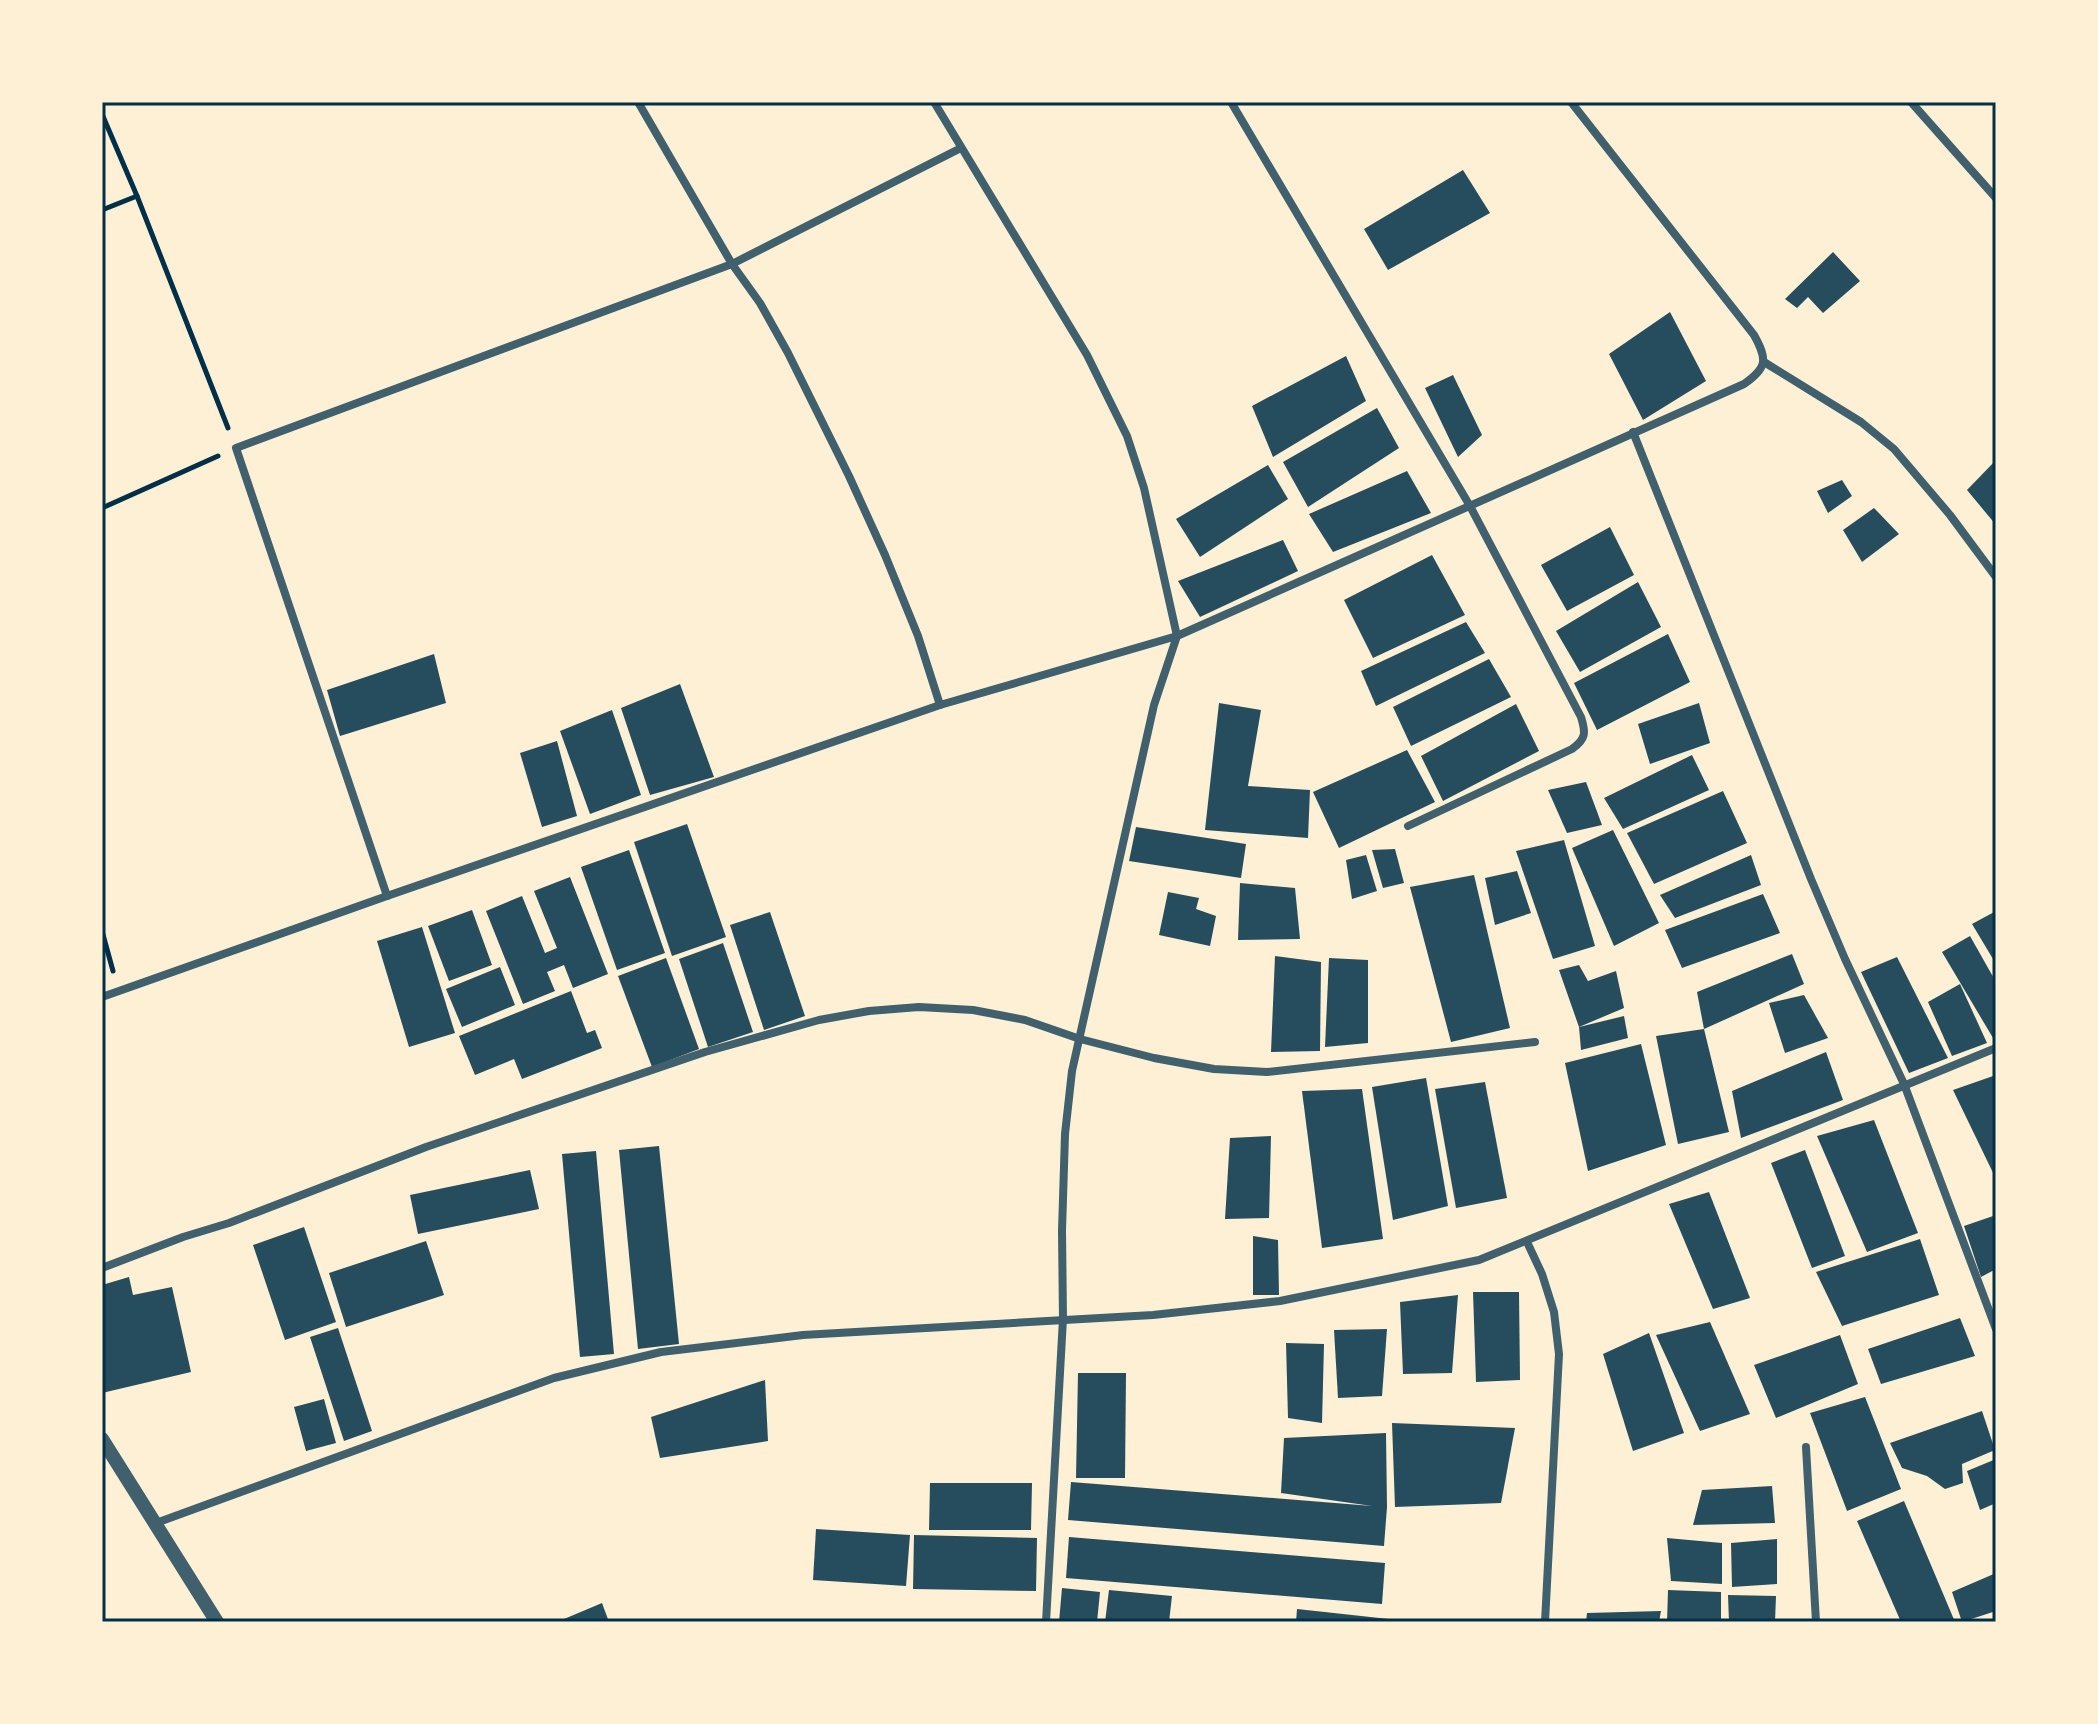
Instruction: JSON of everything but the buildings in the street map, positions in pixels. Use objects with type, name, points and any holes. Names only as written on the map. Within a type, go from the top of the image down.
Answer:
[{"type":"street","points":[[638,102],[732,264],[760,303],[788,353],[849,476],[918,636],[940,705]]},
{"type":"street","points":[[934,102],[1087,355],[1127,436],[1144,488],[1177,636],[1154,705],[1072,1071],[1065,1134],[1063,1319],[1046,1622]]},
{"type":"street","points":[[1231,102],[1470,506],[1585,730],[1581,742],[1572,749],[1408,826]]},
{"type":"street","points":[[102,997],[940,705],[1177,636],[1744,384],[1757,375],[1764,362],[1762,349],[1754,335],[1571,102]]},
{"type":"street","points":[[1911,102],[1996,198]]},
{"type":"street","points":[[387,896],[236,448],[732,264],[961,148]]},
{"type":"street","points":[[1764,362],[1861,422],[1894,449],[1950,515],[1996,577]]},
{"type":"street","points":[[1633,432],[1811,879],[1904,1084],[1996,1329]]},
{"type":"street","points":[[102,1268],[426,1147],[705,1052],[819,1020],[869,1011],[907,1008],[973,1010],[1025,1020],[1080,1039],[1154,1058],[1214,1069],[1267,1072],[1535,1042]]},
{"type":"street","points":[[156,1523],[554,1378],[647,1355],[803,1335],[1153,1315],[1280,1301],[1479,1260],[1996,1048]]},
{"type":"street","points":[[1527,1242],[1542,1274],[1554,1312],[1559,1354],[1545,1622]]},
{"type":"street","points":[[102,1439],[107,1458],[156,1523],[217,1622]]},
{"type":"street","points":[[1806,1447],[1816,1622]]},
{"type":"path","points":[[102,114],[236,448],[102,508]]},
{"type":"path","points":[[102,210],[137,196]]},
{"type":"path","points":[[102,931],[119,991]]}]
